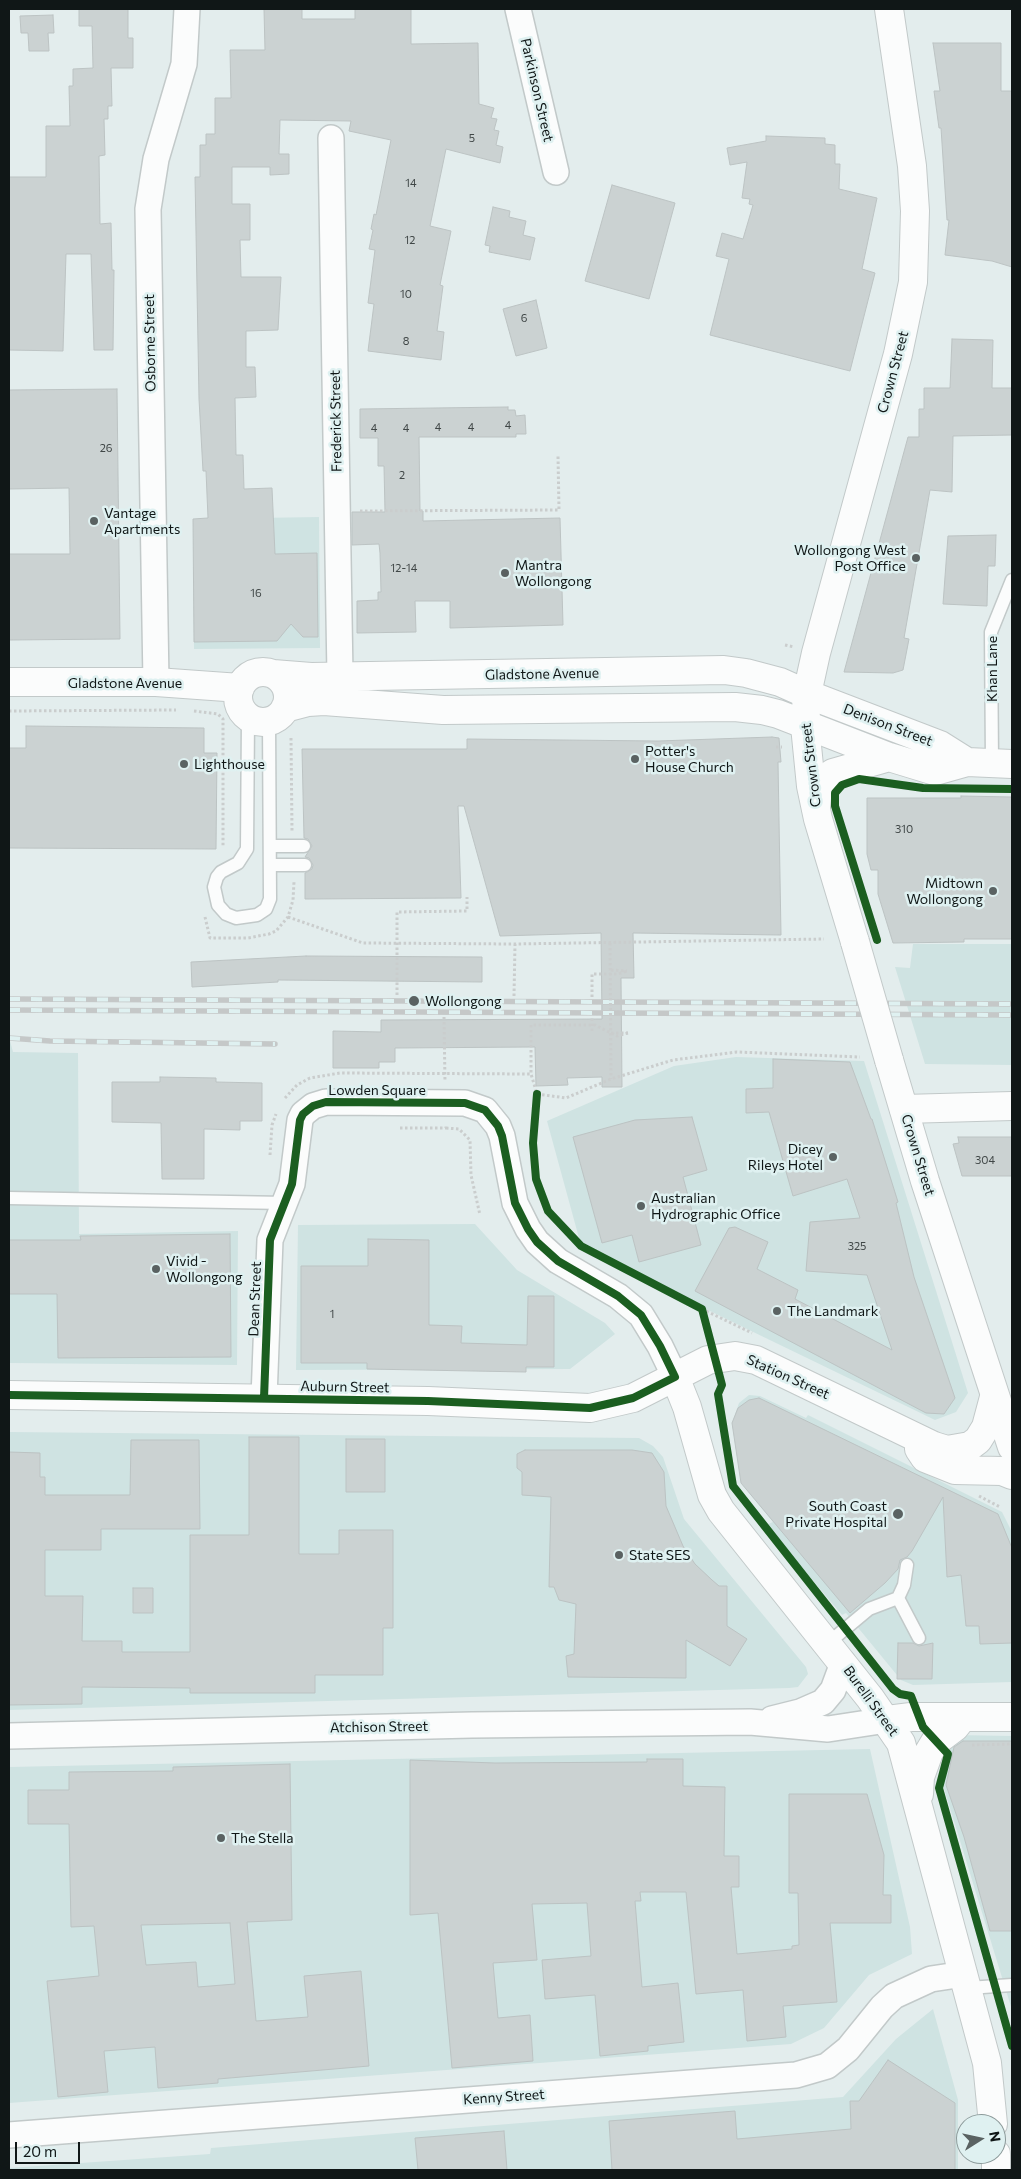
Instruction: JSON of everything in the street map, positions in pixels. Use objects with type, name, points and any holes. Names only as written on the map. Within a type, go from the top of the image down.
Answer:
[{"type":"main road","name":"Crown Street","points":[[889,9],[912,166],[915,212],[913,282],[898,354],[807,694],[805,726],[816,807],[904,1109],[994,1397],[1012,1447]]},
{"type":"main road","name":"Gladstone Avenue","points":[[272,674],[308,677],[724,670],[763,676],[807,694]]},
{"type":"main road","points":[[267,716],[288,700],[285,685],[272,674],[260,672],[243,682],[240,688],[239,703],[267,716],[308,702],[330,701],[443,710],[735,707],[762,710],[805,726]]},
{"type":"main road","name":"Gladstone Avenue","points":[[9,682],[156,682],[240,688]]},
{"type":"main road","name":"Denison Street","points":[[807,694],[990,763]]},
{"type":"main road","name":"Denison Street","points":[[805,726],[889,757],[935,770],[990,763]]},
{"type":"main road","points":[[816,807],[818,789],[824,779],[833,772],[889,757]]},
{"type":"main road","points":[[904,1109],[1012,1106]]},
{"type":"main road","name":"Station Street","points":[[675,1377],[716,1358],[735,1356],[749,1358],[942,1449],[970,1446],[983,1433],[994,1397]]},
{"type":"main road","name":"Auburn Street","points":[[9,1396],[428,1401],[590,1408],[628,1400],[675,1377]]},
{"type":"main road","name":"Burelli Street","points":[[675,1377],[716,1502],[887,1720],[903,1750],[987,2063],[993,2114]]},
{"type":"main road","points":[[909,1434],[925,1458],[937,1464],[964,1471],[1002,1471],[1012,1475]]},
{"type":"main road","name":"Atchison Street","points":[[887,1720],[911,1717],[1012,1717]]},
{"type":"main road","points":[[920,1811],[920,1778],[925,1760],[935,1742],[955,1727],[964,1717]]},
{"type":"street","name":"Osborne Street","points":[[156,682],[148,208],[156,159],[184,64],[187,9]]},
{"type":"street","name":"Parkinson Street","points":[[518,9],[556,172]]},
{"type":"street","name":"Frederick Street","points":[[330,701],[340,676],[331,138]]},
{"type":"street","name":"Lowden Square","points":[[285,1203],[294,1173],[300,1120],[303,1114],[313,1106],[333,1102],[465,1103],[485,1110],[498,1126],[502,1136],[513,1195],[528,1229],[537,1242],[558,1261],[612,1292],[640,1315],[660,1346],[675,1377]]},
{"type":"street","name":"Dean Street","points":[[264,1398],[270,1240],[285,1203]]},
{"type":"street","name":"Atchison Street","points":[[750,1722],[789,1715],[818,1705],[834,1690],[835,1653]]},
{"type":"street","name":"Atchison Street","points":[[9,1736],[472,1725],[750,1722],[828,1729],[887,1720]]},
{"type":"street","name":"Kenny Street","points":[[9,2135],[796,2075],[827,2066],[848,2049],[882,2007],[894,1996],[931,1979],[966,1981]]},
{"type":"lane","name":"Khan Lane","points":[[990,763],[991,632],[1012,580]]},
{"type":"lane","points":[[267,716],[270,899],[266,909],[257,915],[243,918],[231,916],[221,910],[216,899],[215,881],[221,872],[238,863],[248,844],[267,716]]},
{"type":"lane","points":[[270,846],[304,846]]},
{"type":"lane","points":[[270,865],[305,865]]},
{"type":"lane","points":[[9,1198],[285,1203]]},
{"type":"lane","points":[[835,1653],[869,1609],[898,1598],[904,1585],[907,1565]]},
{"type":"lane","points":[[898,1598],[919,1638]]},
{"type":"lane","points":[[966,1981],[1012,1985]]},
{"type":"path","points":[[337,512],[559,510],[558,456]]},
{"type":"path","points":[[785,645],[794,647]]},
{"type":"path","points":[[9,711],[182,710]]},
{"type":"path","points":[[191,711],[218,714],[223,719],[223,847]]},
{"type":"path","points":[[776,747],[782,747]]},
{"type":"path","points":[[397,995],[397,912],[467,911],[467,898]]},
{"type":"path","points":[[288,917],[363,943],[610,943],[824,938]]},
{"type":"path","points":[[610,943],[611,1079]]},
{"type":"path","points":[[514,944],[514,996]]},
{"type":"path","points":[[592,997],[592,974],[618,974],[627,971],[611,970]]},
{"type":"path","points":[[444,1017],[445,1103]]},
{"type":"path","points":[[592,1018],[592,1031]]},
{"type":"path","points":[[611,1033],[628,1033],[617,1036],[592,1024],[531,1025],[531,1074],[537,1094],[566,1098],[611,1079],[673,1060],[737,1052],[860,1056]]},
{"type":"path","points":[[446,1128],[459,1129],[470,1140],[471,1174],[480,1215]]},
{"type":"path","points":[[968,1746],[1012,1744]]},
{"type":"shaded area","points":[[319,517],[320,648],[194,649],[193,519]]},
{"type":"shaded area","points":[[913,944],[1012,944],[1012,1065],[925,1064],[895,967],[910,968]]},
{"type":"shaded area","points":[[9,1037],[13,1052],[78,1053],[79,1234],[238,1231],[237,1365],[9,1363]]},
{"type":"shaded area","points":[[736,1057],[864,1061],[968,1393],[956,1412],[935,1420],[582,1249],[547,1121],[674,1066]]},
{"type":"shaded area","points":[[475,1224],[517,1270],[605,1323],[615,1334],[570,1369],[296,1370],[298,1225]]},
{"type":"shaded area","points":[[749,1395],[760,1396],[806,1418],[808,1415],[1002,1512],[1012,1532],[1012,1682],[913,1685],[901,1680],[846,1613],[842,1615],[766,1525],[773,1522],[741,1483],[732,1423],[739,1403]]},
{"type":"shaded area","points":[[9,1432],[639,1438],[653,1446],[663,1457],[684,1519],[806,1667],[808,1674],[798,1687],[789,1688],[9,1710]]},
{"type":"shaded area","points":[[954,1735],[1012,1736],[1012,2010],[941,1779]]},
{"type":"shaded area","points":[[870,1749],[910,1927],[912,1954],[869,1975],[824,2028],[791,2044],[9,2103],[9,1767]]},
{"type":"shaded area","points":[[933,2009],[958,2100],[958,2114],[956,2114],[956,2164],[958,2164],[958,2170],[9,2170],[9,2168],[210,2154],[211,2148],[843,2097],[896,2039]]},
{"type":"building","points":[[79,9],[128,9],[128,38],[133,38],[133,68],[111,68],[112,106],[108,106],[108,119],[104,119],[105,155],[99,156],[100,224],[111,223],[112,270],[114,270],[113,350],[94,350],[91,254],[66,254],[63,351],[9,350],[9,177],[46,177],[46,126],[70,126],[69,86],[73,86],[73,69],[93,68],[92,26],[79,26]]},
{"type":"building","points":[[264,9],[302,9],[302,19],[355,19],[355,9],[411,9],[411,44],[478,43],[479,104],[494,108],[491,118],[497,119],[494,130],[499,131],[496,145],[503,147],[500,163],[446,149],[430,226],[451,231],[440,285],[443,286],[437,331],[444,332],[441,360],[368,351],[374,304],[368,303],[375,250],[369,249],[373,230],[371,229],[374,214],[376,215],[391,140],[349,131],[351,121],[280,120],[279,154],[289,154],[289,174],[270,175],[270,167],[232,167],[232,204],[250,204],[250,240],[240,240],[241,277],[281,277],[278,330],[246,331],[246,367],[255,367],[256,397],[235,398],[236,455],[243,455],[244,489],[272,488],[275,554],[317,553],[318,637],[303,637],[291,624],[277,641],[194,642],[193,519],[208,518],[206,471],[203,471],[199,399],[195,177],[200,177],[200,145],[206,145],[206,134],[215,134],[215,98],[231,98],[230,50],[265,50]]},
{"type":"building","points":[[53,15],[54,33],[48,33],[49,51],[29,51],[28,33],[21,33],[20,16]]},
{"type":"building","points":[[933,43],[1001,43],[1001,91],[1012,91],[1012,267],[992,261],[945,255],[949,220],[947,220],[941,128],[939,128],[934,91],[940,91]]},
{"type":"building","points":[[766,136],[825,138],[825,144],[835,145],[835,164],[840,164],[839,189],[877,198],[862,269],[875,273],[850,371],[710,335],[729,259],[716,256],[722,233],[743,239],[753,205],[749,204],[750,199],[742,198],[747,162],[730,165],[727,148],[766,141]]},
{"type":"building","points":[[612,185],[675,203],[649,299],[585,281]]},
{"type":"building","points":[[493,207],[510,211],[509,217],[526,221],[523,235],[535,238],[530,260],[489,252],[490,246],[485,245]]},
{"type":"building","points":[[536,300],[547,348],[516,356],[503,309]]},
{"type":"building","points":[[952,339],[993,340],[992,388],[1012,388],[1012,435],[953,436],[952,492],[930,490],[904,638],[909,639],[903,670],[893,673],[844,672],[908,437],[919,437],[919,409],[924,409],[924,388],[950,388]]},
{"type":"building","name":"Vantage Apartments","points":[[117,389],[120,639],[9,640],[9,554],[70,554],[69,488],[9,489],[9,390]]},
{"type":"building","points":[[508,407],[508,410],[515,410],[516,416],[525,415],[526,434],[516,434],[516,437],[419,437],[420,511],[423,511],[423,521],[560,518],[563,625],[450,628],[450,601],[415,601],[416,632],[357,633],[357,601],[378,600],[378,592],[381,592],[380,553],[379,544],[352,545],[352,512],[385,512],[384,466],[378,466],[378,438],[360,438],[360,409]]},
{"type":"building","points":[[996,535],[995,566],[988,566],[987,606],[943,604],[948,536]]},
{"type":"building","points":[[26,726],[204,728],[204,753],[217,753],[216,849],[9,848],[9,748],[26,748]]},
{"type":"building","points":[[779,738],[781,762],[778,762],[781,935],[633,933],[634,978],[621,978],[622,1087],[602,1087],[602,1077],[567,1078],[568,1085],[536,1086],[535,1047],[395,1048],[395,1062],[379,1062],[379,1068],[333,1068],[333,1031],[381,1032],[381,1020],[602,1019],[601,933],[500,936],[464,806],[458,806],[461,898],[305,899],[305,873],[312,869],[313,865],[309,858],[305,857],[312,846],[308,839],[304,838],[302,749],[467,749],[467,739],[658,741]]},
{"type":"building","points":[[961,796],[1012,797],[1012,939],[964,939],[964,942],[893,943],[878,894],[878,870],[871,870],[867,854],[867,798],[961,798]]},
{"type":"building","points":[[306,956],[482,957],[482,982],[278,980],[278,982],[192,987],[191,962]]},
{"type":"building","points":[[773,1059],[850,1062],[872,1119],[898,1202],[896,1203],[914,1277],[955,1398],[944,1414],[926,1413],[695,1291],[729,1228],[735,1227],[768,1242],[757,1269],[798,1290],[795,1299],[892,1350],[867,1275],[806,1271],[810,1222],[860,1218],[847,1179],[793,1196],[769,1112],[746,1113],[746,1089],[773,1088]]},
{"type":"building","points":[[160,1077],[216,1078],[216,1082],[262,1083],[262,1121],[240,1121],[240,1130],[204,1129],[204,1179],[162,1179],[161,1123],[112,1122],[112,1082],[160,1082]]},
{"type":"building","name":"Australian Hydrographic Office","points":[[692,1117],[707,1170],[683,1177],[701,1245],[639,1262],[632,1235],[602,1243],[573,1137],[635,1120]]},
{"type":"building","points":[[958,1137],[1012,1137],[1012,1176],[962,1176],[953,1144],[959,1143]]},
{"type":"building","name":"Vivid - Wollongong","points":[[230,1234],[231,1357],[58,1358],[57,1294],[9,1294],[9,1240],[81,1240],[80,1236]]},
{"type":"building","points":[[368,1239],[429,1240],[429,1325],[462,1326],[461,1343],[527,1345],[528,1296],[554,1296],[554,1367],[526,1367],[526,1372],[367,1369],[367,1363],[301,1363],[301,1266],[368,1266]]},
{"type":"building","name":"South Coast Private Hospital","points":[[759,1398],[998,1514],[1012,1548],[1012,1643],[980,1644],[979,1626],[966,1626],[961,1575],[947,1577],[943,1497],[912,1551],[907,1557],[900,1560],[898,1569],[885,1583],[850,1613],[741,1483],[732,1423],[738,1408],[749,1400]]},
{"type":"building","points":[[249,1437],[299,1437],[299,1554],[339,1554],[339,1530],[393,1530],[393,1628],[383,1628],[383,1675],[315,1675],[315,1693],[190,1693],[190,1688],[82,1687],[82,1704],[9,1705],[9,1452],[40,1453],[40,1477],[45,1477],[45,1495],[130,1495],[131,1440],[199,1440],[200,1529],[101,1529],[101,1550],[45,1550],[45,1596],[83,1596],[82,1641],[122,1641],[122,1652],[190,1652],[190,1535],[249,1535]]},
{"type":"building","points":[[346,1439],[385,1439],[385,1492],[346,1492]]},
{"type":"building","name":"State SES","points":[[525,1450],[632,1450],[652,1453],[664,1472],[666,1506],[683,1546],[695,1564],[712,1580],[719,1586],[727,1586],[727,1626],[747,1639],[730,1666],[686,1640],[686,1678],[568,1677],[566,1656],[574,1654],[576,1604],[559,1600],[554,1587],[549,1587],[551,1497],[522,1495],[522,1472],[517,1468],[517,1454]]},
{"type":"building","points":[[133,1588],[153,1588],[153,1613],[133,1613]]},
{"type":"building","points":[[898,1643],[913,1643],[919,1646],[933,1643],[932,1679],[897,1679]]},
{"type":"building","points":[[963,1741],[1012,1741],[1012,1931],[990,1931],[964,1837],[946,1785],[954,1747]]},
{"type":"building","points":[[647,1759],[683,1759],[683,1786],[725,1787],[724,1856],[739,1856],[739,1887],[731,1887],[737,1954],[792,1949],[792,1946],[799,1945],[798,1893],[789,1893],[789,1794],[867,1794],[884,1855],[883,1895],[891,1895],[891,1923],[830,1923],[837,2002],[783,2006],[786,2037],[747,2041],[743,1990],[696,1994],[686,1892],[640,1892],[641,1901],[635,1901],[642,1987],[678,1983],[684,2042],[648,2046],[648,2051],[600,2056],[595,1995],[545,1999],[542,1960],[591,1956],[587,1903],[532,1904],[537,1960],[493,1963],[498,2018],[530,2015],[533,2061],[452,2068],[438,1913],[410,1915],[410,1760],[495,1763],[647,1762]]},
{"type":"building","points":[[290,1764],[292,1920],[247,1922],[256,2021],[308,2017],[304,1976],[361,1971],[369,2066],[218,2079],[218,2083],[158,2088],[155,2047],[104,2051],[108,2092],[58,2097],[47,1981],[99,1976],[94,1926],[71,1927],[69,1824],[28,1824],[28,1790],[69,1790],[69,1772],[173,1771],[173,1767]],"holes":[[[230,1923],[235,1984],[198,1987],[196,1962],[146,1965],[141,1925]]]},
{"type":"building","points":[[888,2060],[955,2103],[955,2170],[612,2170],[609,2121],[735,2111],[737,2139],[851,2129],[850,2101],[859,2101]]},
{"type":"building","points":[[504,2131],[507,2170],[418,2170],[415,2138]]},
{"type":"railway","points":[[9,999],[1012,1004]]},
{"type":"railway","points":[[9,1010],[1012,1015]]},
{"type":"railway","points":[[9,1038],[50,1041],[275,1044]]},
{"type":"cycle path","points":[[877,940],[835,806],[835,793],[842,785],[859,779],[923,788],[1012,789]]},
{"type":"cycle path","points":[[537,1094],[533,1143],[536,1179],[548,1211],[581,1246],[702,1309],[722,1385],[718,1394],[733,1486],[893,1689],[900,1694],[911,1696],[923,1727],[948,1754],[939,1788],[1012,2046]]},
{"type":"cycle path","points":[[9,1395],[428,1401],[590,1408],[633,1398],[675,1377],[660,1346],[641,1315],[618,1296],[558,1261],[537,1242],[515,1203],[502,1136],[498,1126],[485,1110],[465,1103],[326,1102],[313,1106],[303,1114],[300,1120],[292,1184],[270,1240],[264,1398]]},
{"type":"place","name":"Vantage Apartments","points":[[94,521]]},
{"type":"place","name":"Wollongong West Post Office","points":[[916,558]]},
{"type":"place","name":"Mantra Wollongong","points":[[505,573]]},
{"type":"place","name":"Potter's House Church","points":[[635,759]]},
{"type":"place","name":"Lighthouse","points":[[184,764]]},
{"type":"place","name":"Midtown Wollongong","points":[[993,891]]},
{"type":"place","name":"Wollongong","points":[[414,1001]]},
{"type":"place","name":"Dicey Rileys Hotel","points":[[833,1157]]},
{"type":"place","name":"Australian Hydrographic Office","points":[[641,1206]]},
{"type":"place","name":"Vivid - Wollongong","points":[[156,1269]]},
{"type":"place","name":"The Landmark","points":[[777,1311]]},
{"type":"place","name":"South Coast Private Hospital","points":[[898,1514]]},
{"type":"place","name":"State SES","points":[[619,1555]]},
{"type":"place","name":"The Stella","points":[[221,1838]]}]
